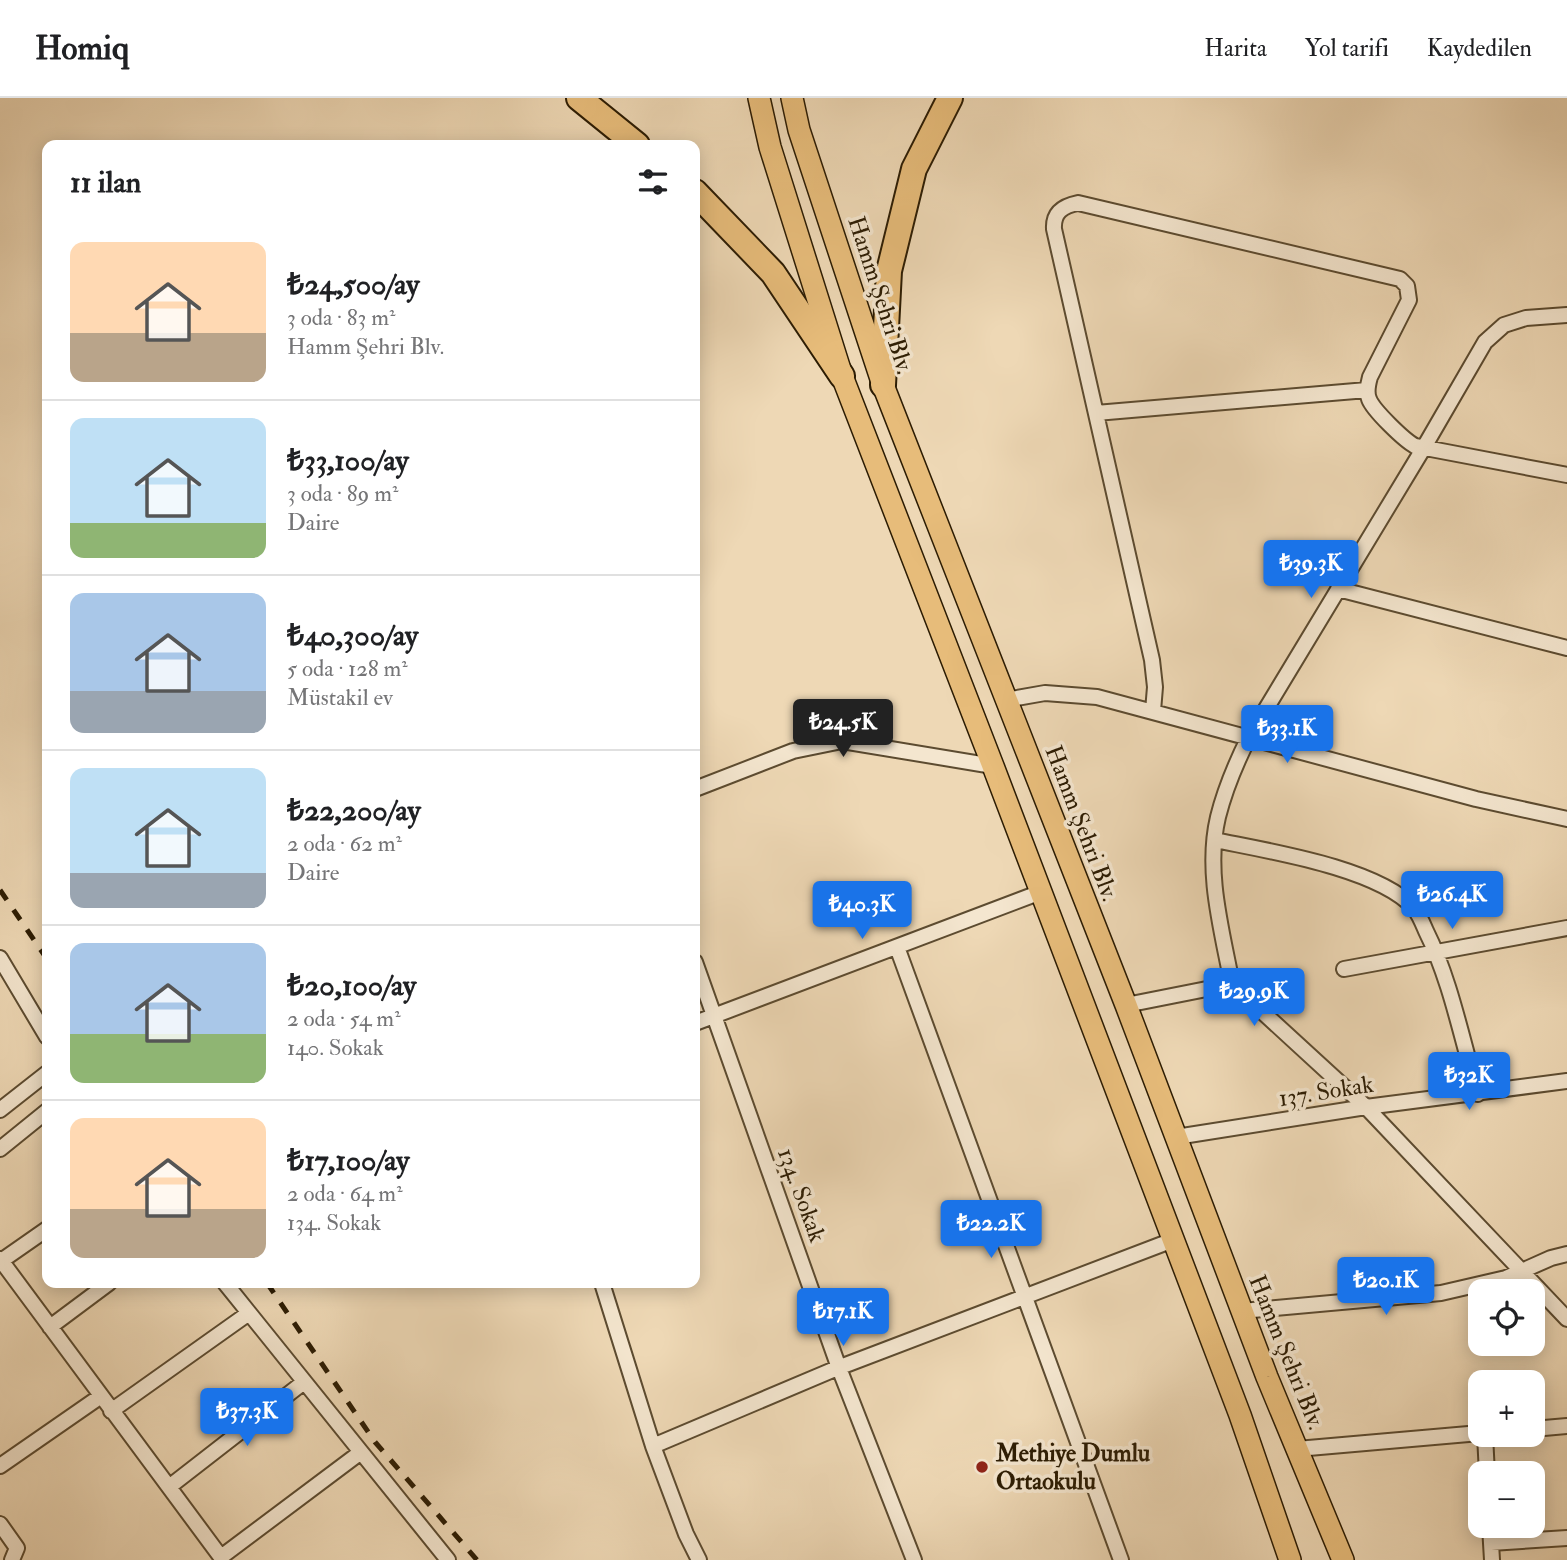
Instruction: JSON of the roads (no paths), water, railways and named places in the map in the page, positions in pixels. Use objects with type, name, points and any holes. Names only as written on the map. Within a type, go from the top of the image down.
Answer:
[{"type":"highway","points":[[579,98],[631,140]]},
{"type":"highway","points":[[883,385],[892,258],[914,169],[950,98]]},
{"type":"highway","points":[[700,197],[773,273],[842,376]]},
{"type":"main road","points":[[759,98],[770,147],[842,376],[1240,1415],[1290,1560]]},
{"type":"main road","name":"Hamm Şehri Blv.","points":[[792,98],[799,130],[883,385],[1126,1005],[1241,1311],[1343,1560]]},
{"type":"street","points":[[1153,711],[1155,687],[1152,660],[1054,229],[1060,210],[1078,203],[1400,279],[1407,286],[1409,300],[1370,377],[1367,390],[1369,401],[1405,441],[1423,449],[1567,475]]},
{"type":"street","points":[[1567,315],[1526,318],[1504,325],[1496,330],[1480,349],[1423,449],[1249,737],[1231,774],[1218,819],[1214,884],[1232,984],[1366,1107],[1567,1320]]},
{"type":"street","points":[[1096,413],[1367,390]]},
{"type":"street","points":[[1338,589],[1567,648]]},
{"type":"street","points":[[1006,700],[1032,693],[1078,694],[1153,711],[1476,799],[1567,819]]},
{"type":"street","points":[[700,787],[793,751],[842,741],[993,766]]},
{"type":"street","points":[[1215,840],[1290,856],[1367,877],[1394,891],[1415,909],[1436,951],[1478,1094]]},
{"type":"street","points":[[700,1021],[1041,892]]},
{"type":"street","points":[[1344,969],[1567,928]]},
{"type":"street","points":[[897,947],[1121,1560]]},
{"type":"street","points":[[0,958],[42,1029]]},
{"type":"street","name":"134. Sokak","points":[[700,976],[839,1368],[914,1560]]},
{"type":"street","points":[[1126,1005],[1232,984]]},
{"type":"street","points":[[0,1110],[42,1077]]},
{"type":"street","name":"137. Sokak","points":[[1175,1137],[1366,1107],[1567,1081]]},
{"type":"street","points":[[0,1149],[42,1115]]},
{"type":"street","points":[[42,1232],[1,1260],[169,1487],[217,1557],[361,1452]]},
{"type":"street","points":[[653,1446],[839,1368],[1173,1240]]},
{"type":"street","points":[[1241,1311],[1441,1293],[1522,1272],[1551,1258],[1567,1254]]},
{"type":"street","points":[[50,1327],[102,1288]]},
{"type":"street","points":[[229,1288],[448,1560]]},
{"type":"street","points":[[603,1288],[653,1446],[686,1534],[699,1560]]},
{"type":"street","points":[[111,1411],[249,1313]]},
{"type":"street","points":[[169,1487],[304,1382]]},
{"type":"street","points":[[0,1466],[101,1396]]},
{"type":"street","points":[[1545,1428],[1567,1426]]},
{"type":"street","points":[[1297,1449],[1468,1435]]},
{"type":"street","points":[[0,1524],[18,1556]]},
{"type":"street","points":[[1491,1538],[1492,1560]]},
{"type":"street","points":[[1491,1543],[1567,1538]]},
{"type":"railway","points":[[0,890],[42,952]]},
{"type":"railway","points":[[270,1288],[375,1442],[477,1560]]},
{"type":"place","name":"Methiye Dumlu Ortaokulu","points":[[982,1467]]}]
